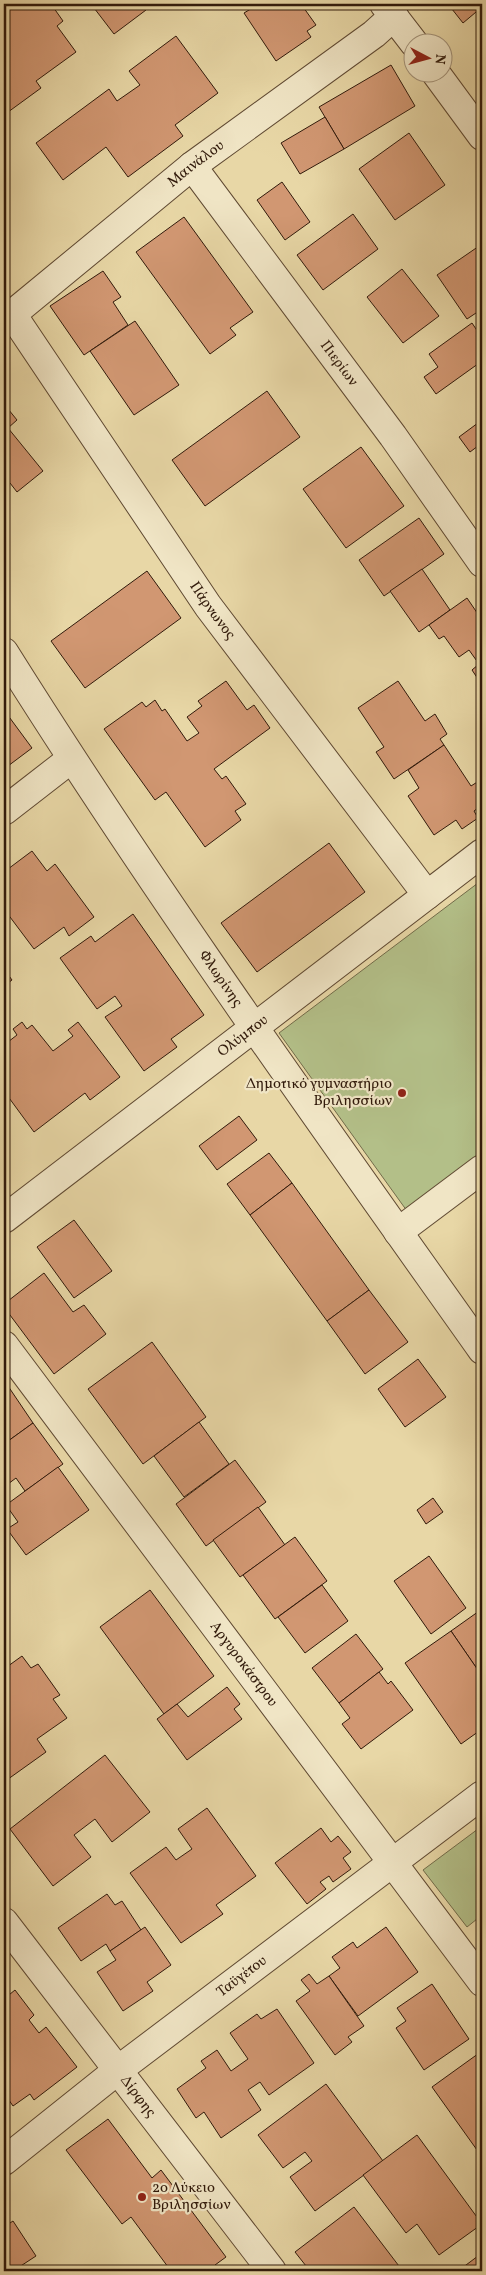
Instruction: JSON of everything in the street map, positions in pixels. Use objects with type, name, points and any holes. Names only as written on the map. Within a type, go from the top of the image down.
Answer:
[{"type":"street","points":[[389,10],[406,32]]},
{"type":"street","name":"Μαινάλου","points":[[8,318],[192,166],[374,34],[389,10]]},
{"type":"street","points":[[443,82],[482,136]]},
{"type":"street","name":"Πιερίων","points":[[192,166],[393,436],[482,563]]},
{"type":"street","name":"Πάρνωνος","points":[[8,318],[208,606],[427,895]]},
{"type":"street","name":"Φλωρίνης","points":[[4,652],[72,759],[254,1028],[482,1350]]},
{"type":"street","points":[[4,811],[72,759]]},
{"type":"street","name":"Ολύμπου","points":[[4,1219],[482,852]]},
{"type":"street","points":[[398,1232],[482,1169]]},
{"type":"street","name":"Αργυροκάστρου","points":[[4,1345],[482,1982]]},
{"type":"street","name":"Ταϋγέτου","points":[[4,2161],[118,2070],[482,1796]]},
{"type":"street","name":"Δίρφης","points":[[4,1922],[272,2271]]},
{"type":"green space","name":"Δημοτικό γυμναστήριο Βριλησσίων","points":[[482,880],[482,1154],[407,1211],[279,1033]]},
{"type":"green space","points":[[482,1826],[482,1915],[467,1927],[423,1870]]},
{"type":"building","points":[[4,4],[42,4],[46,8],[51,4],[63,21],[57,26],[76,52],[36,81],[41,88],[4,115]]},
{"type":"building","points":[[91,4],[141,4],[146,10],[114,34]]},
{"type":"building","points":[[259,4],[301,4],[316,25],[307,31],[311,37],[276,61],[244,13]]},
{"type":"building","points":[[448,4],[482,4],[482,7],[463,23]]},
{"type":"building","points":[[176,36],[218,93],[175,125],[183,136],[128,177],[106,147],[63,180],[36,143],[109,89],[117,101],[140,85],[129,71]]},
{"type":"building","points":[[391,65],[415,106],[344,149],[319,107]]},
{"type":"building","points":[[325,117],[344,149],[300,174],[281,143]]},
{"type":"building","points":[[409,133],[445,185],[395,220],[359,169]]},
{"type":"building","points":[[282,182],[310,222],[285,240],[257,200]]},
{"type":"building","points":[[353,214],[378,249],[323,290],[297,255]]},
{"type":"building","points":[[184,217],[253,312],[230,328],[236,335],[210,354],[136,252]]},
{"type":"building","points":[[482,244],[482,309],[467,319],[437,275]]},
{"type":"building","points":[[402,269],[439,316],[403,343],[367,297]]},
{"type":"building","points":[[103,271],[121,297],[113,302],[128,325],[84,355],[50,306]]},
{"type":"building","points":[[135,321],[179,385],[134,415],[90,351]]},
{"type":"building","points":[[472,323],[482,338],[482,361],[436,394],[424,377],[438,367],[429,354]]},
{"type":"building","points":[[267,391],[300,437],[205,506],[172,460]]},
{"type":"building","points":[[4,404],[17,420],[8,428],[43,471],[17,492],[10,483],[4,488]]},
{"type":"building","points":[[482,420],[482,451],[478,446],[470,452],[459,437]]},
{"type":"building","points":[[361,447],[404,506],[346,548],[303,489]]},
{"type":"building","points":[[419,518],[444,554],[384,596],[359,560]]},
{"type":"building","points":[[422,569],[450,610],[419,632],[390,591]]},
{"type":"building","points":[[147,571],[181,618],[85,688],[51,641]]},
{"type":"building","points":[[467,598],[482,620],[482,685],[472,670],[479,664],[469,650],[459,657],[444,636],[439,639],[429,625]]},
{"type":"building","points":[[226,681],[247,710],[254,705],[270,728],[214,769],[222,779],[226,776],[246,804],[235,811],[241,820],[205,847],[166,792],[155,800],[104,729],[142,702],[146,707],[155,700],[162,711],[165,709],[187,741],[199,733],[187,717],[202,706],[198,701]]},
{"type":"building","points":[[398,681],[425,721],[435,714],[447,734],[440,739],[444,745],[394,779],[376,752],[384,747],[358,708]]},
{"type":"building","points":[[4,710],[32,748],[4,769]]},
{"type":"building","points":[[444,745],[471,786],[482,779],[482,805],[474,811],[478,818],[462,829],[456,820],[434,835],[408,796],[419,788],[408,770]]},
{"type":"building","points":[[329,843],[365,892],[257,972],[221,923]]},
{"type":"building","points":[[32,851],[47,871],[55,864],[94,917],[69,936],[64,927],[34,949],[4,909],[4,872]]},
{"type":"building","points":[[133,914],[204,1015],[171,1039],[177,1047],[144,1071],[105,1017],[122,1006],[115,996],[97,1009],[60,958],[91,936],[95,942]]},
{"type":"building","points":[[4,969],[12,980],[4,986]]},
{"type":"building","points":[[22,1022],[27,1029],[32,1025],[53,1051],[73,1036],[68,1030],[78,1022],[120,1077],[90,1100],[85,1093],[34,1132],[4,1091],[4,1045],[17,1035],[13,1029]]},
{"type":"building","points":[[239,1116],[257,1140],[217,1170],[199,1146]]},
{"type":"building","points":[[269,1153],[292,1183],[250,1215],[227,1184]]},
{"type":"building","points":[[292,1183],[369,1290],[327,1321],[250,1215]]},
{"type":"building","points":[[74,1220],[112,1271],[74,1298],[37,1247]]},
{"type":"building","points":[[44,1273],[73,1312],[84,1305],[106,1334],[54,1374],[4,1307],[4,1304]]},
{"type":"building","points":[[369,1290],[408,1342],[365,1374],[327,1321]]},
{"type":"building","points":[[152,1342],[206,1417],[143,1464],[88,1389]]},
{"type":"building","points":[[418,1359],[446,1397],[405,1427],[378,1389]]},
{"type":"building","points":[[8,1386],[33,1423],[4,1444],[4,1389]]},
{"type":"building","points":[[199,1422],[229,1464],[184,1497],[154,1456]]},
{"type":"building","points":[[33,1423],[63,1464],[25,1491],[16,1478],[4,1487],[4,1444]]},
{"type":"building","points":[[235,1460],[266,1502],[206,1546],[176,1504]]},
{"type":"building","points":[[58,1467],[89,1510],[26,1555],[7,1529],[18,1522],[6,1505]]},
{"type":"building","points":[[433,1498],[443,1512],[426,1524],[417,1510]]},
{"type":"building","points":[[258,1507],[285,1545],[240,1577],[213,1540]]},
{"type":"building","points":[[295,1537],[327,1581],[275,1619],[243,1575]]},
{"type":"building","points":[[429,1556],[466,1608],[431,1634],[394,1581]]},
{"type":"building","points":[[322,1585],[348,1621],[305,1653],[278,1617]]},
{"type":"building","points":[[150,1590],[214,1676],[164,1714],[100,1627]]},
{"type":"building","points":[[482,1609],[482,1676],[451,1631]]},
{"type":"building","points":[[451,1631],[482,1676],[482,1729],[461,1744],[405,1663]]},
{"type":"building","points":[[356,1634],[383,1669],[339,1703],[312,1668]]},
{"type":"building","points":[[22,1656],[31,1668],[38,1664],[60,1695],[53,1699],[67,1718],[37,1739],[46,1752],[4,1782],[4,1669]]},
{"type":"building","points":[[379,1672],[388,1684],[391,1681],[413,1710],[361,1749],[342,1724],[350,1718],[339,1703]]},
{"type":"building","points":[[227,1687],[240,1704],[234,1709],[242,1719],[187,1760],[157,1719],[177,1704],[188,1717]]},
{"type":"building","points":[[105,1755],[150,1812],[112,1842],[95,1819],[74,1835],[91,1857],[53,1886],[10,1829]]},
{"type":"building","points":[[207,1808],[256,1876],[216,1905],[223,1914],[181,1943],[130,1873],[166,1847],[176,1860],[192,1849],[178,1829]]},
{"type":"building","points":[[321,1828],[331,1842],[338,1836],[351,1852],[343,1858],[351,1869],[333,1882],[329,1876],[320,1882],[326,1889],[307,1904],[275,1863]]},
{"type":"building","points":[[107,1894],[115,1905],[122,1901],[141,1930],[110,1951],[106,1944],[81,1961],[58,1928]]},
{"type":"building","points":[[145,1927],[171,1965],[147,1982],[153,1991],[123,2011],[97,1972],[116,1960],[110,1951]]},
{"type":"building","points":[[386,1927],[418,1972],[358,2016],[329,1976],[340,1968],[332,1957],[353,1942],[357,1948]]},
{"type":"building","points":[[309,1974],[317,1984],[329,1976],[364,2026],[348,2037],[352,2042],[335,2055],[296,2001],[310,1991],[301,1980]]},
{"type":"building","points":[[432,1984],[469,2039],[424,2070],[396,2028],[406,2021],[397,2008]]},
{"type":"building","points":[[15,1990],[34,2015],[29,2020],[39,2033],[46,2027],[77,2067],[34,2100],[30,2094],[13,2106],[4,2093],[4,1999]]},
{"type":"building","points":[[277,2009],[314,2063],[269,2095],[260,2082],[248,2090],[261,2110],[221,2138],[204,2112],[196,2118],[177,2089],[206,2068],[201,2061],[217,2050],[231,2071],[248,2059],[230,2033],[257,2014],[261,2019]]},
{"type":"building","points":[[482,2051],[482,2157],[432,2087]]},
{"type":"building","points":[[326,2084],[383,2161],[315,2211],[290,2177],[312,2161],[305,2152],[283,2168],[258,2135]]},
{"type":"building","name":"2ο Λύκειο Βριλησσίων","points":[[108,2119],[152,2178],[161,2170],[226,2257],[215,2265],[220,2271],[171,2271],[131,2217],[122,2224],[66,2150]]},
{"type":"building","points":[[417,2135],[482,2224],[439,2255],[417,2224],[406,2233],[363,2175]]},
{"type":"building","points":[[354,2207],[402,2270],[310,2271],[295,2252]]},
{"type":"building","points":[[13,2221],[36,2256],[13,2271],[4,2271],[4,2227]]},
{"type":"building","points":[[482,2253],[482,2271],[458,2271]]},
{"type":"place","name":"Δημοτικό γυμναστήριο Βριλησσίων","points":[[402,1093]]},
{"type":"place","name":"2ο Λύκειο Βριλησσίων","points":[[142,2197]]}]
